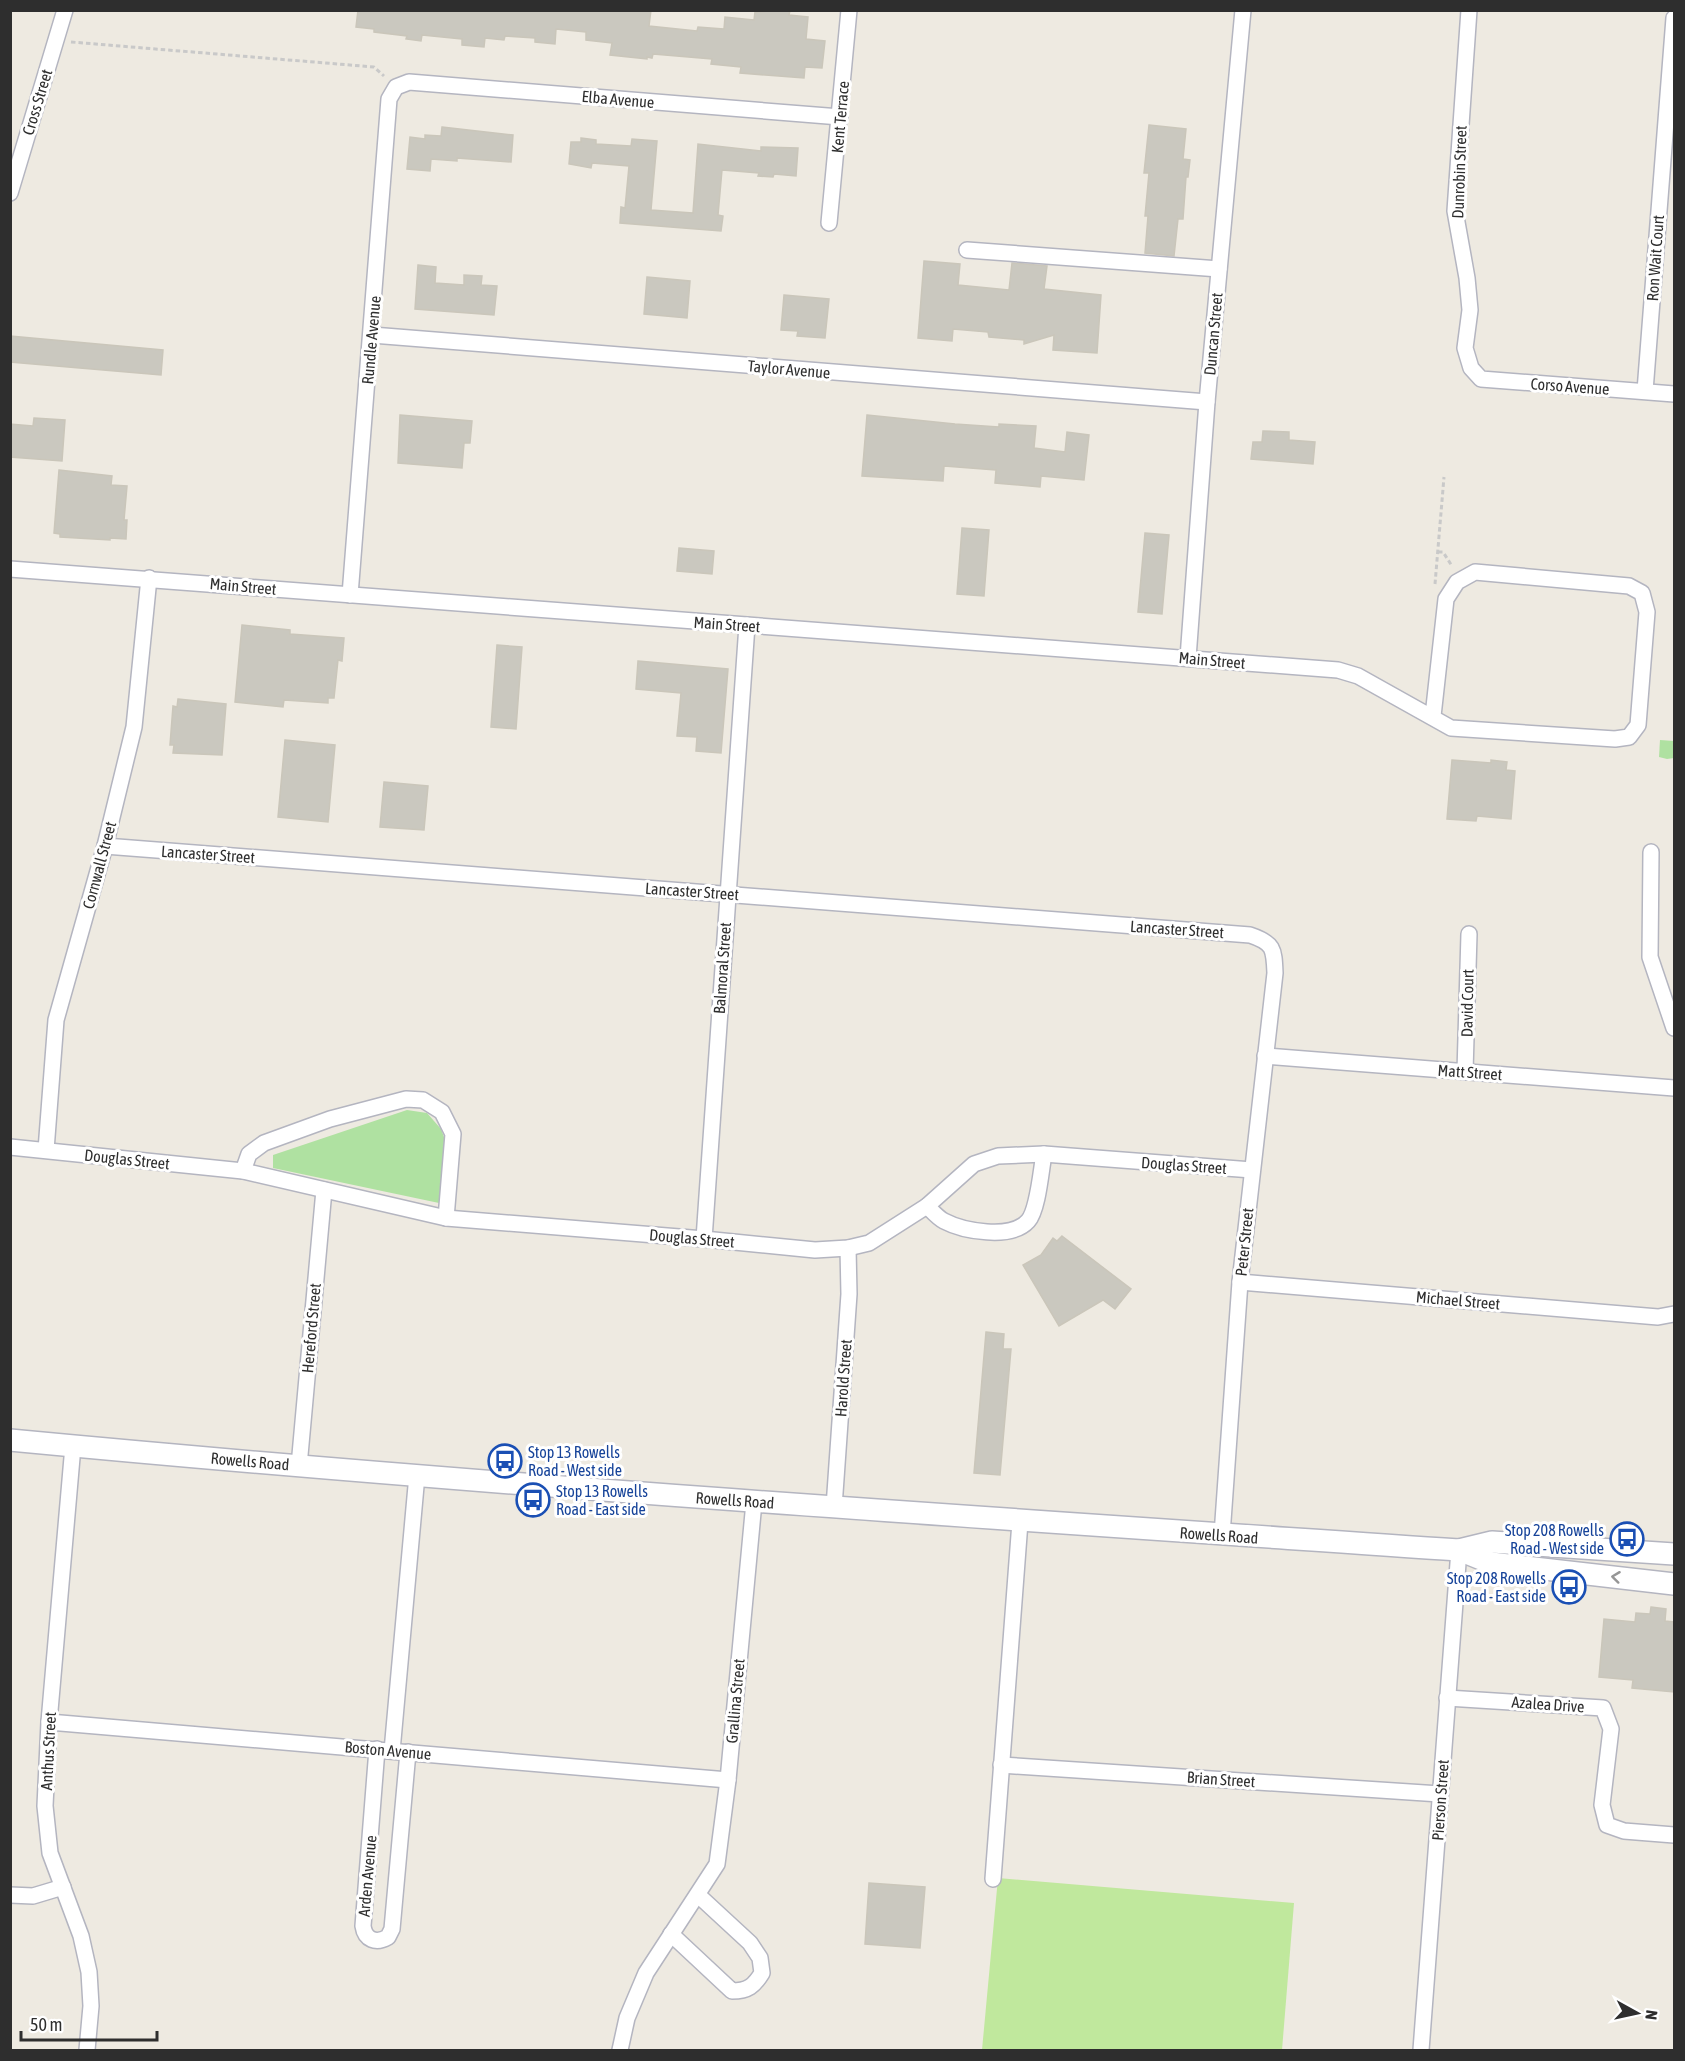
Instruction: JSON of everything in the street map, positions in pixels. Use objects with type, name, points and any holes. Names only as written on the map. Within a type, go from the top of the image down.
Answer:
[{"type":"main road","name":"Rowells Road","points":[[10,1440],[299,1466],[1020,1522],[1459,1550],[1492,1542],[1674,1554]]},
{"type":"main road","name":"Rowells Road","points":[[1459,1550],[1491,1563],[1674,1584]]},
{"type":"street","name":"Cross Street","points":[[10,193],[65,10]]},
{"type":"street","name":"Kent Terrace","points":[[830,222],[849,10]]},
{"type":"street","name":"Duncan Street","points":[[1188,658],[1207,402],[1243,10]]},
{"type":"street","name":"Dunrobin Street","points":[[1469,10],[1455,211],[1468,289],[1470,310],[1465,348],[1471,368]]},
{"type":"street","name":"Ron Wait Court","points":[[1645,391],[1674,18]]},
{"type":"street","name":"Elba Avenue","points":[[396,87],[409,82],[840,117]]},
{"type":"street","name":"Rundle Avenue","points":[[350,595],[389,99],[396,87]]},
{"type":"street","points":[[967,250],[1219,269]]},
{"type":"street","name":"Taylor Avenue","points":[[372,335],[1207,402]]},
{"type":"street","name":"Corso Avenue","points":[[1471,368],[1481,379],[1674,394]]},
{"type":"street","name":"Main Street","points":[[10,569],[1344,671],[1358,676],[1451,728],[1615,739],[1629,737],[1638,724],[1647,612],[1642,594],[1629,586],[1475,572],[1456,582],[1446,599],[1433,717]]},
{"type":"street","name":"Cornwall Street","points":[[46,1150],[56,1020],[105,846],[134,727],[149,578]]},
{"type":"street","name":"Balmoral Street","points":[[704,1239],[747,625]]},
{"type":"street","name":"Lancaster Street","points":[[105,846],[1250,935],[1264,939],[1274,950]]},
{"type":"street","points":[[1651,852],[1650,957],[1674,1028]]},
{"type":"street","name":"David Court","points":[[1465,1072],[1468,934]]},
{"type":"street","name":"Peter Street","points":[[1222,1535],[1240,1282],[1275,973],[1274,950]]},
{"type":"street","name":"Matt Street","points":[[1265,1056],[1674,1088]]},
{"type":"street","points":[[243,1171],[249,1154],[264,1143],[330,1119],[406,1099],[423,1100],[442,1113],[453,1134],[446,1218]]},
{"type":"street","name":"Douglas Street","points":[[10,1147],[243,1171],[446,1218],[815,1250],[848,1248],[869,1243],[927,1206],[975,1164],[998,1156],[1044,1154],[1251,1170]]},
{"type":"street","points":[[927,1206],[941,1220],[955,1226],[989,1233],[1011,1230],[1028,1221],[1037,1201],[1044,1154]]},
{"type":"street","name":"Hereford Street","points":[[299,1466],[324,1190]]},
{"type":"street","name":"Harold Street","points":[[834,1507],[849,1294],[848,1248]]},
{"type":"street","name":"Michael Street","points":[[1240,1282],[1658,1317],[1674,1314]]},
{"type":"street","name":"Anthus Street","points":[[73,1446],[49,1722],[45,1806],[50,1853],[81,1936],[89,1972],[91,2006],[87,2050]]},
{"type":"street","name":"Arden Avenue","points":[[408,1752],[392,1929],[388,1937],[376,1941],[364,1934],[363,1926],[417,1475]]},
{"type":"street","name":"Grallina Street","points":[[620,2050],[627,2018],[646,1973],[717,1864],[728,1780],[754,1502]]},
{"type":"street","points":[[993,1879],[1020,1522]]},
{"type":"street","name":"Pierson Street","points":[[1421,2050],[1459,1550]]},
{"type":"street","name":"Azalea Drive","points":[[1447,1698],[1604,1708],[1611,1730],[1602,1805],[1607,1825],[1624,1831],[1674,1835]]},
{"type":"street","name":"Boston Avenue","points":[[49,1722],[728,1780]]},
{"type":"street","name":"Brian Street","points":[[1001,1765],[1440,1794]]},
{"type":"street","points":[[10,1895],[33,1896],[63,1887]]},
{"type":"street","points":[[671,1934],[732,1991],[744,1991],[754,1985],[762,1973],[760,1958],[750,1943],[698,1895]]},
{"type":"path","points":[[57,37],[72,42],[374,67],[396,87]]},
{"type":"path","points":[[1435,588],[1444,477]]},
{"type":"path","points":[[1438,552],[1443,552],[1453,566]]},
{"type":"green space","points":[[1660,740],[1674,741],[1674,758],[1659,757]]},
{"type":"green space","points":[[407,1110],[427,1113],[441,1129],[447,1145],[439,1203],[273,1168],[273,1155]]},
{"type":"green space","points":[[998,1878],[1294,1903],[1282,2050],[982,2050]]},
{"type":"building","points":[[358,10],[651,10],[649,26],[697,31],[698,27],[724,29],[725,17],[754,20],[755,12],[790,10],[789,15],[808,17],[806,39],[825,41],[822,68],[805,67],[804,78],[740,73],[741,67],[711,64],[712,59],[653,54],[652,58],[647,57],[647,59],[610,55],[612,43],[586,40],[586,32],[556,29],[555,44],[535,42],[535,38],[505,36],[504,40],[485,38],[484,47],[462,45],[462,39],[422,35],[421,41],[406,39],[407,36],[356,27]]},
{"type":"building","points":[[1149,125],[1186,129],[1183,159],[1190,160],[1188,177],[1186,177],[1183,219],[1178,219],[1174,256],[1145,253],[1148,216],[1145,216],[1149,173],[1144,173]]},
{"type":"building","points":[[442,127],[513,135],[511,162],[457,158],[457,161],[431,159],[430,171],[407,169],[410,137],[425,139],[425,135],[441,136]]},
{"type":"building","points":[[581,138],[596,140],[596,144],[631,146],[632,139],[657,141],[651,210],[693,213],[698,144],[761,151],[761,147],[798,148],[796,176],[774,174],[773,177],[758,176],[759,173],[722,170],[718,215],[723,216],[721,231],[620,223],[621,207],[625,208],[629,166],[592,163],[591,168],[569,164],[571,142],[581,142]]},
{"type":"building","points":[[924,261],[960,264],[958,285],[1009,290],[1012,263],[1047,266],[1044,289],[1101,295],[1097,353],[1053,350],[1054,335],[1024,344],[1024,340],[989,337],[988,332],[953,329],[952,341],[918,338]]},
{"type":"building","points":[[418,265],[436,267],[435,283],[464,285],[464,275],[482,276],[481,285],[497,286],[494,315],[415,309]]},
{"type":"building","points":[[647,277],[690,281],[687,318],[644,314]]},
{"type":"building","points":[[784,295],[829,299],[825,338],[797,336],[798,331],[781,330]]},
{"type":"building","points":[[10,336],[163,350],[161,375],[10,362]]},
{"type":"building","points":[[400,415],[472,421],[470,443],[464,443],[462,468],[398,463]]},
{"type":"building","points":[[867,415],[999,427],[999,424],[1036,426],[1034,448],[1065,452],[1067,432],[1089,435],[1084,480],[1041,476],[1040,487],[995,483],[996,470],[944,466],[943,481],[862,476]]},
{"type":"building","points":[[34,418],[65,420],[62,461],[10,457],[10,424],[33,426]]},
{"type":"building","points":[[1263,431],[1289,432],[1289,440],[1315,442],[1313,464],[1251,459],[1253,442],[1262,442]]},
{"type":"building","points":[[59,470],[112,476],[111,485],[127,486],[124,520],[127,520],[126,539],[60,537],[60,534],[54,533]]},
{"type":"building","points":[[962,528],[989,530],[984,596],[957,594]]},
{"type":"building","points":[[1145,533],[1169,535],[1162,614],[1138,612]]},
{"type":"building","points":[[679,548],[714,551],[712,574],[677,571]]},
{"type":"building","points":[[242,625],[290,630],[290,634],[344,638],[342,661],[338,660],[334,698],[328,698],[328,703],[284,700],[283,707],[235,702]]},
{"type":"building","points":[[497,645],[522,647],[516,729],[491,727]]},
{"type":"building","points":[[638,661],[728,669],[721,753],[696,751],[697,737],[677,736],[681,693],[636,689]]},
{"type":"building","points":[[178,699],[226,704],[222,755],[173,753],[174,745],[170,745],[173,706],[177,707]]},
{"type":"building","points":[[285,740],[335,745],[328,822],[278,817]]},
{"type":"building","points":[[1452,760],[1507,762],[1506,770],[1515,771],[1511,819],[1477,816],[1476,821],[1447,819]]},
{"type":"building","points":[[384,782],[428,786],[424,830],[380,827]]},
{"type":"building","points":[[1062,1236],[1131,1289],[1115,1309],[1103,1300],[1059,1326],[1023,1265],[1041,1255],[1053,1238],[1057,1241]]},
{"type":"building","points":[[986,1332],[1004,1334],[1003,1349],[1011,1349],[1000,1475],[974,1473]]},
{"type":"building","points":[[1651,1607],[1666,1609],[1665,1621],[1674,1622],[1674,1692],[1632,1688],[1633,1680],[1599,1677],[1604,1619],[1635,1622],[1636,1613],[1650,1614]]},
{"type":"building","points":[[869,1883],[925,1887],[920,1948],[865,1944]]},
{"type":"place","name":"Stop 13 Rowells Road - West side","points":[[505,1461]]},
{"type":"place","name":"Stop 13 Rowells Road - East side","points":[[533,1500]]},
{"type":"place","name":"Stop 208 Rowells Road - West side","points":[[1627,1539]]},
{"type":"place","name":"Stop 208 Rowells Road - East side","points":[[1569,1587]]}]
